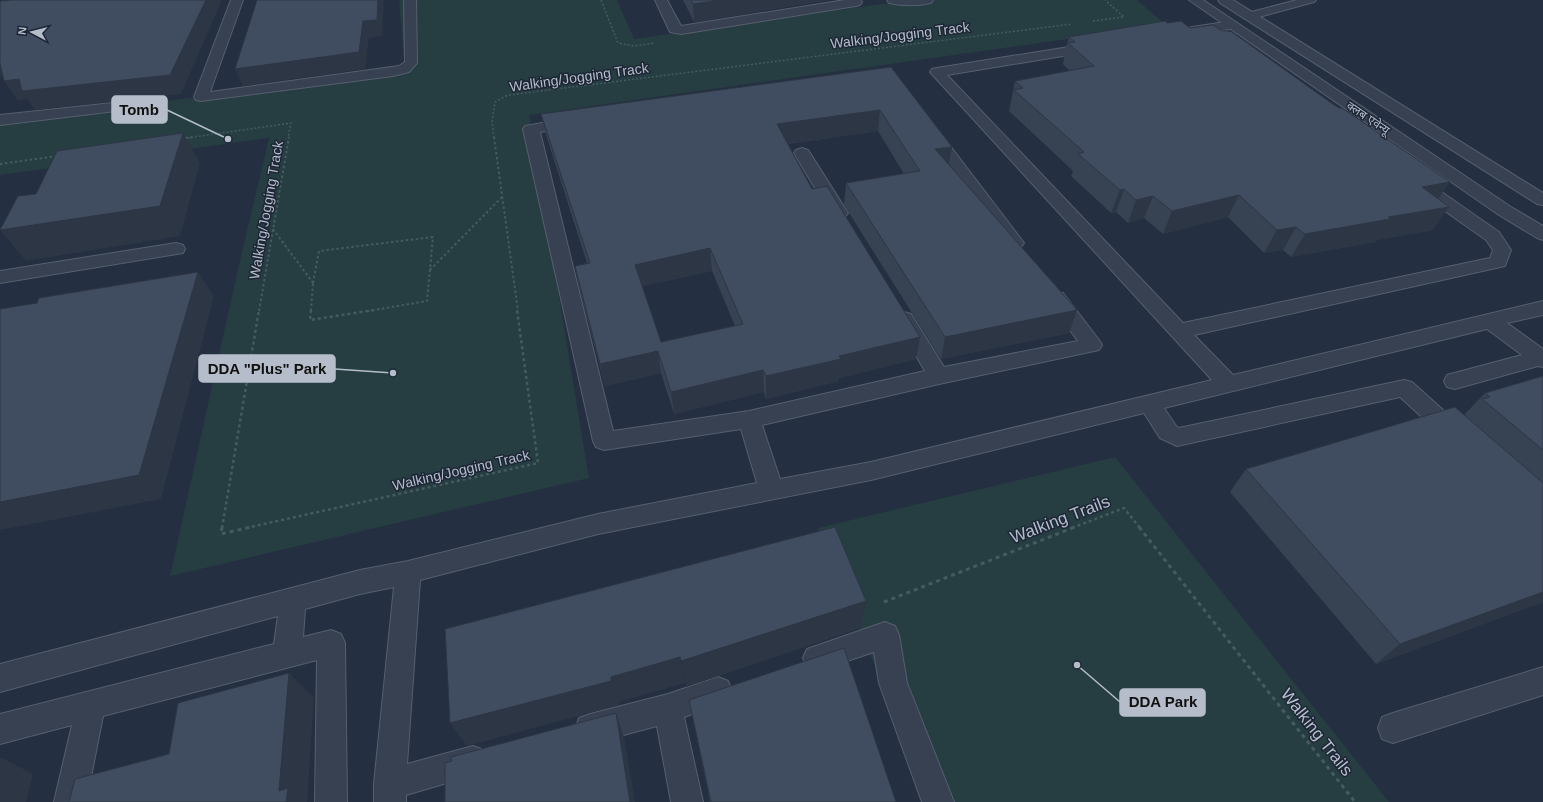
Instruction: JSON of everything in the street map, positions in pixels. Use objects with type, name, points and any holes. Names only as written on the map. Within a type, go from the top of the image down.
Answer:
[{"type":"street","points":[[661,0],[675,29],[681,30],[856,2],[855,0]]},
{"type":"street","points":[[893,0],[903,2],[927,0]]},
{"type":"street","name":"क्लब एवेन्यू","points":[[1195,0],[1505,211],[1543,234]]},
{"type":"street","name":"क्लब एवेन्यू","points":[[1224,0],[1539,195]]},
{"type":"street","points":[[1217,43],[1185,32],[1231,25]]},
{"type":"street","points":[[1108,45],[938,72],[1228,384]]},
{"type":"street","points":[[0,120],[160,102]]},
{"type":"street","points":[[921,119],[1026,257]]},
{"type":"street","points":[[586,122],[531,129],[604,440],[749,419],[939,376],[1092,346],[1045,282]]},
{"type":"street","points":[[802,153],[848,228]]},
{"type":"street","points":[[1179,331],[1498,262],[1502,250],[1493,236],[1401,171]]},
{"type":"street","points":[[0,277],[176,249]]},
{"type":"street","points":[[893,302],[939,376]]},
{"type":"street","points":[[0,678],[293,599],[360,582],[408,572],[598,524],[871,471],[1543,308]]},
{"type":"street","points":[[1490,321],[1542,358]]},
{"type":"street","points":[[1455,381],[1542,358]]},
{"type":"street","points":[[1150,404],[1168,432],[1177,437],[1404,388],[1468,445]]},
{"type":"street","points":[[749,419],[771,490]]},
{"type":"street","points":[[408,572],[390,793],[495,755]]},
{"type":"street","points":[[287,654],[293,599]]},
{"type":"street","points":[[795,665],[885,635],[893,683],[938,802]]},
{"type":"street","points":[[0,729],[331,643],[331,802]]},
{"type":"street","points":[[1393,728],[1543,681]]},
{"type":"street","points":[[563,736],[668,708],[743,683]]},
{"type":"street","points":[[70,802],[91,705]]},
{"type":"street","points":[[668,708],[687,802]]},
{"type":"lane","points":[[237,0],[201,97],[393,72],[404,69],[410,63],[410,0]]},
{"type":"lane","points":[[1248,16],[1310,0]]},
{"type":"path","points":[[1093,21],[1124,17],[1105,0]]},
{"type":"path","name":"Walking/Jogging Track","points":[[180,139],[291,123],[221,534],[538,463],[492,122],[495,102],[508,94],[1077,23]]},
{"type":"path","points":[[0,164],[62,155]]},
{"type":"path","points":[[430,270],[502,197]]},
{"type":"path","points":[[273,228],[313,283]]},
{"type":"path","points":[[433,237],[427,301],[310,320],[313,283],[319,251],[433,237]]},
{"type":"path","name":"Walking Trails","points":[[879,604],[1124,508],[1355,802]]},
{"type":"green space","points":[[399,0],[617,0],[634,39],[910,0],[1137,0],[1166,25],[529,115],[589,478],[170,576],[238,269],[269,138],[0,175],[0,122],[405,71]]},
{"type":"green space","points":[[1115,457],[1389,802],[931,802],[818,528]]},
{"type":"building","points":[[206,0],[170,75],[22,91],[19,79],[4,81],[0,63],[0,1]]},
{"type":"building","points":[[257,0],[378,0],[377,20],[363,21],[359,52],[235,69]]},
{"type":"building","points":[[691,0],[720,0],[693,4]]},
{"type":"building","points":[[1165,21],[1167,23],[1181,21],[1190,28],[1213,25],[1222,31],[1232,32],[1334,105],[1342,108],[1450,182],[1422,187],[1449,207],[1388,217],[1390,219],[1305,234],[1296,227],[1277,230],[1239,195],[1172,211],[1153,196],[1136,200],[1124,189],[1120,190],[1078,154],[1084,152],[1014,90],[1023,88],[1015,81],[1094,66],[1068,43],[1075,42],[1069,37]]},
{"type":"building","points":[[891,67],[952,147],[935,149],[1077,310],[945,337],[846,183],[920,171],[880,110],[777,124],[812,189],[827,186],[920,337],[839,356],[841,359],[766,376],[763,370],[671,392],[658,351],[600,364],[575,266],[590,263],[541,114]],"holes":[[[710,248],[743,324],[661,342],[635,265]]]},
{"type":"building","points":[[183,133],[160,206],[0,230],[18,196],[36,194],[57,151]]},
{"type":"building","points":[[198,272],[139,475],[0,502],[0,309],[37,303],[39,298]]},
{"type":"building","points":[[1543,376],[1543,450],[1482,399],[1490,397],[1485,393]]},
{"type":"building","points":[[1455,407],[1543,483],[1543,592],[1400,644],[1246,469]]},
{"type":"building","points":[[835,527],[866,601],[681,661],[680,657],[611,677],[611,681],[450,723],[445,629]]},
{"type":"building","points":[[844,648],[896,802],[711,802],[689,700]]},
{"type":"building","points":[[289,673],[279,791],[288,788],[286,802],[69,802],[75,779],[169,754],[178,703]]},
{"type":"building","points":[[616,713],[630,802],[445,802],[445,763],[452,761],[451,757]]},
{"type":"place","name":"Tomb","points":[[228,139]]},
{"type":"place","name":"DDA \"Plus\" Park","points":[[393,373]]},
{"type":"place","name":"DDA Park","points":[[1077,665]]}]
